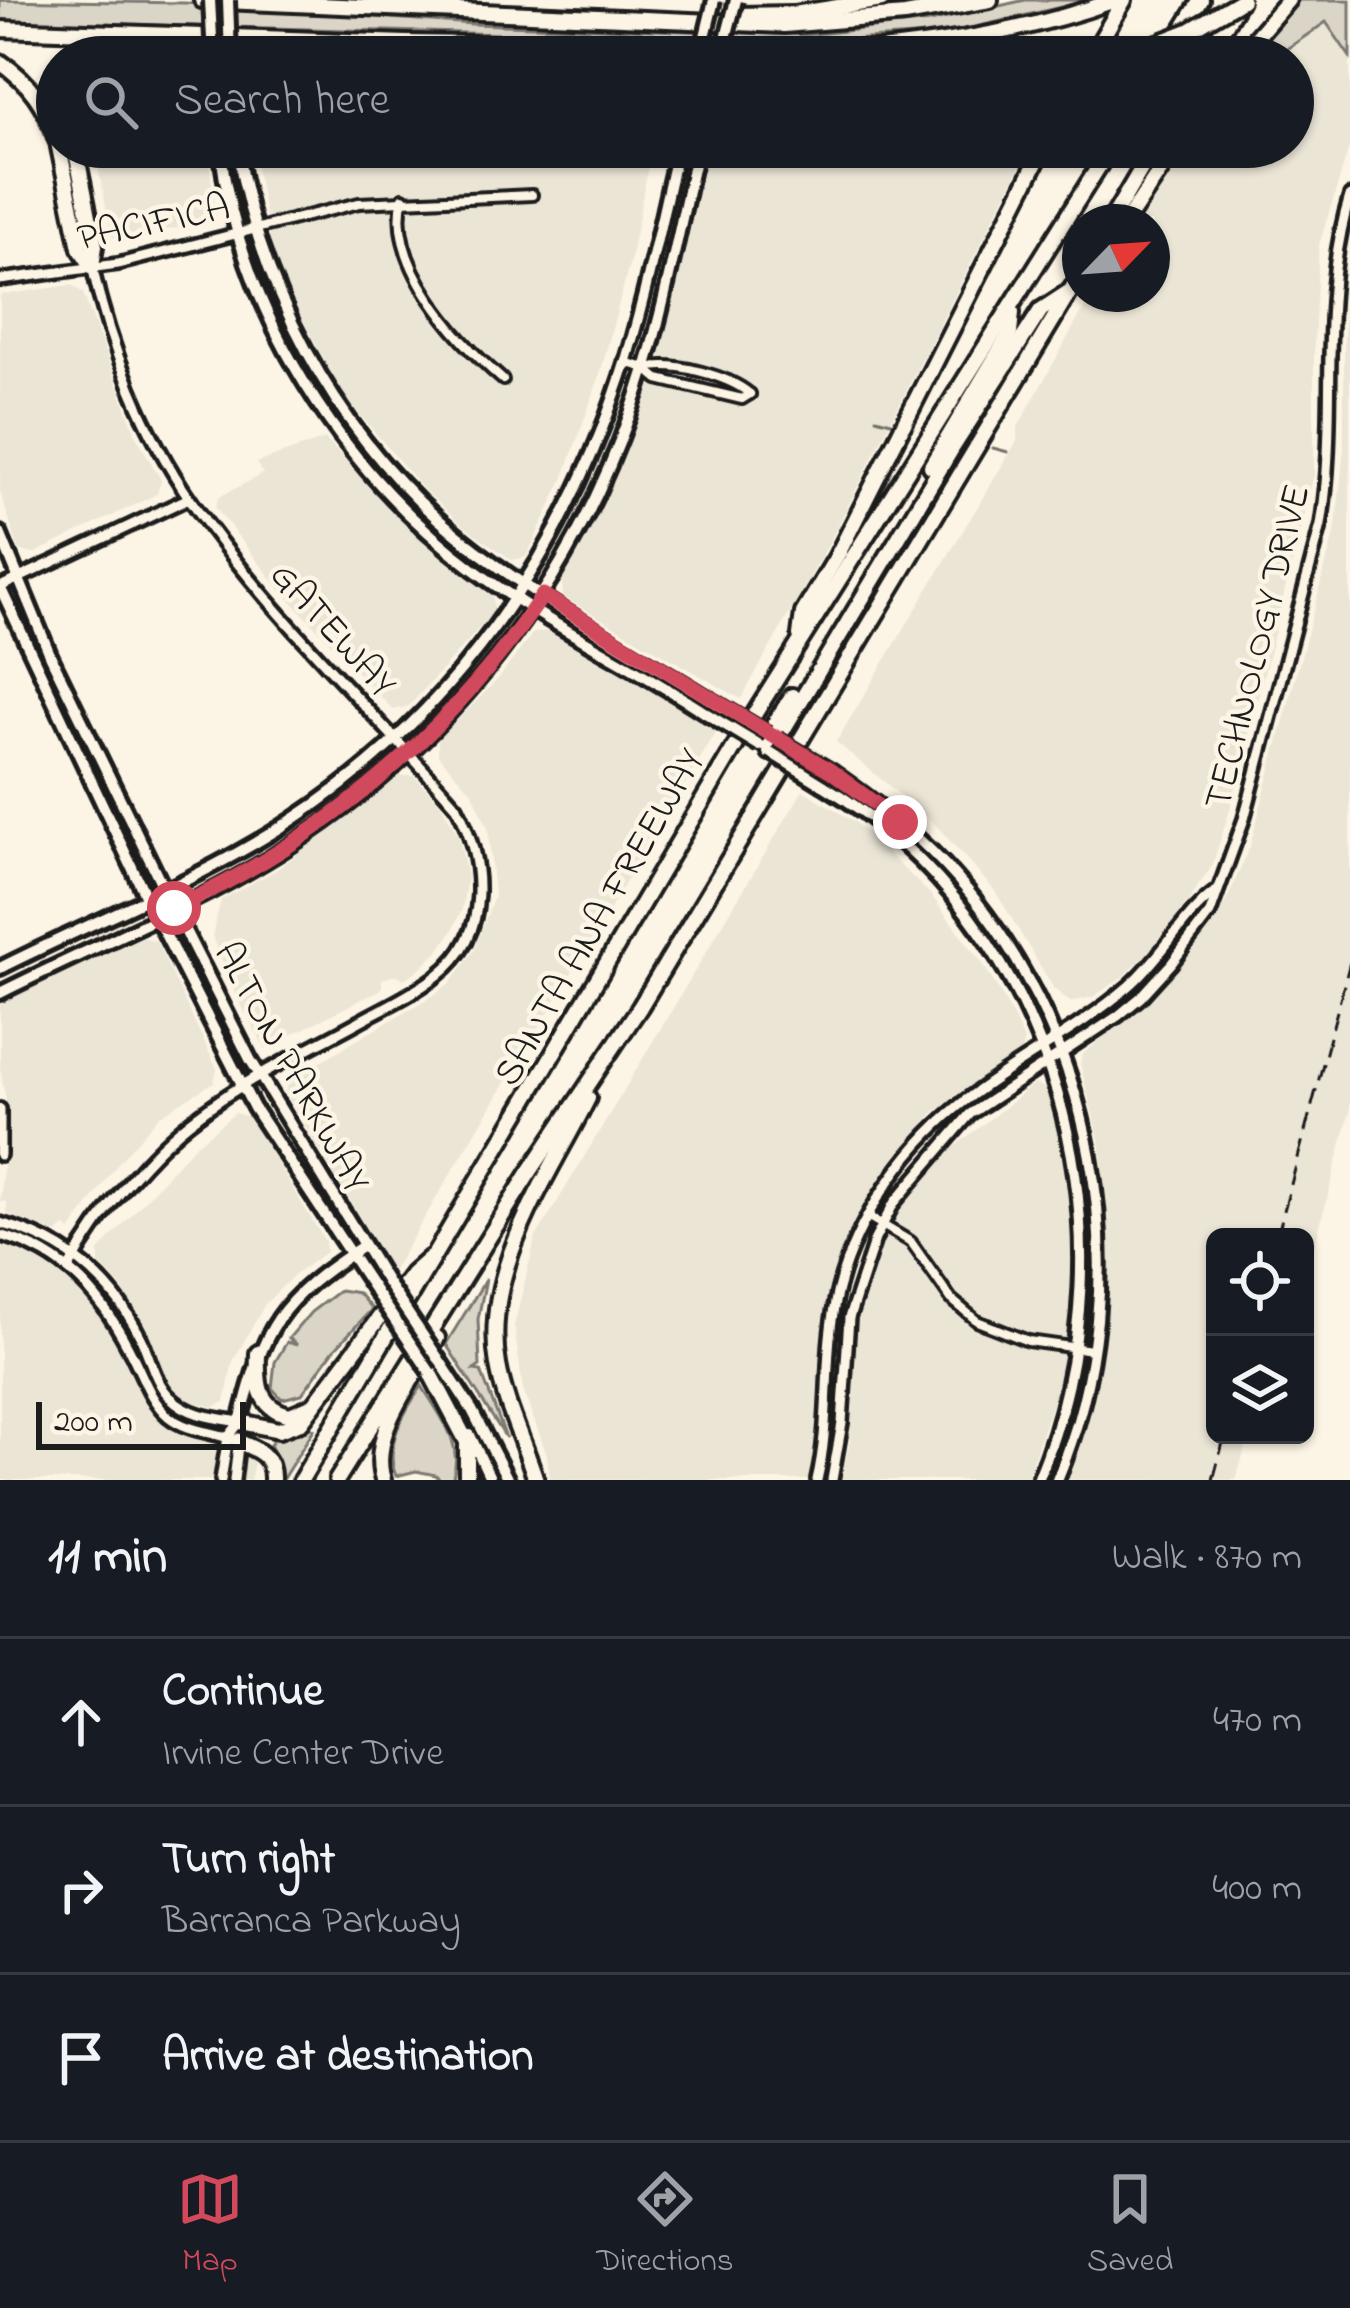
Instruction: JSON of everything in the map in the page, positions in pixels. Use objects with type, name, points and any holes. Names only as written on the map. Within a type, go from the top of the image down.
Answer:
[{"type":"highway","points":[[206,0],[784,26],[905,16],[989,0]]},
{"type":"highway","points":[[611,17],[794,14],[882,0]]},
{"type":"highway","points":[[981,36],[1119,0]]},
{"type":"highway","points":[[1101,36],[1119,0]]},
{"type":"highway","points":[[1179,36],[1202,0]]},
{"type":"highway","points":[[1176,36],[1241,0]]},
{"type":"highway","points":[[1219,36],[1241,0]]},
{"type":"highway","points":[[1257,36],[1288,0]]},
{"type":"highway","points":[[0,28],[183,36]]},
{"type":"highway","points":[[0,62],[36,95]]},
{"type":"highway","points":[[63,168],[80,248],[92,266]]},
{"type":"highway","points":[[79,168],[95,245],[92,266]]},
{"type":"highway","points":[[799,645],[803,613],[836,558],[1033,168]]},
{"type":"highway","name":"SANTA ANA FREEWAY","points":[[301,1480],[747,726],[1098,168]]},
{"type":"highway","points":[[1121,204],[1142,168]]},
{"type":"highway","points":[[1138,204],[1162,168]]},
{"type":"highway","points":[[837,631],[1041,310],[1062,298]]},
{"type":"highway","points":[[769,743],[1010,333],[1012,307]]},
{"type":"highway","name":"SANTA ANA FREEWAY","points":[[337,1480],[530,1170],[640,1007],[1062,308]]},
{"type":"highway","points":[[536,1480],[498,1369],[498,1298],[518,1238],[640,1007]]},
{"type":"highway","points":[[383,1480],[380,1453],[392,1418],[530,1170]]},
{"type":"highway","points":[[240,1422],[266,1430],[291,1428],[301,1422],[412,1274],[439,1251]]},
{"type":"highway","points":[[258,1353],[259,1388],[268,1405],[290,1415],[315,1403]]},
{"type":"highway","points":[[434,1365],[467,1442],[467,1480]]},
{"type":"highway","points":[[233,1439],[266,1456],[273,1468],[272,1480]]},
{"type":"main road","points":[[206,0],[210,36]]},
{"type":"main road","points":[[228,0],[229,36]]},
{"type":"main road","points":[[705,36],[714,0]]},
{"type":"main road","points":[[727,36],[736,0]]},
{"type":"main road","points":[[224,168],[238,232],[276,329],[301,377],[337,430],[425,531],[533,609],[707,714],[831,771],[900,822],[975,900],[1015,955],[1062,1054],[1084,1126],[1096,1202],[1099,1299],[1092,1350],[1057,1480]]},
{"type":"main road","points":[[242,168],[255,230],[290,318],[349,418],[388,467],[437,518],[526,584],[713,700],[859,806],[935,875],[1007,975],[1047,1064],[1072,1157],[1083,1242],[1075,1347],[1064,1404],[1038,1480]]},
{"type":"main road","points":[[0,968],[225,860],[293,820],[396,740],[460,673],[526,584],[575,491],[625,362],[673,168]]},
{"type":"main road","points":[[0,993],[292,845],[410,754],[483,679],[543,595],[608,471],[645,368],[693,168]]},
{"type":"main road","name":"ALTON PARKWAY","points":[[0,532],[58,674],[261,1077],[388,1284],[491,1480]]},
{"type":"main road","name":"ALTON PARKWAY","points":[[0,587],[155,917],[242,1088],[379,1297],[472,1410],[508,1480]]},
{"type":"main road","points":[[240,1422],[258,1353],[291,1302],[363,1246]]},
{"type":"street","name":"PACIFICA","points":[[0,280],[160,255],[358,202],[532,195]]},
{"type":"street","name":"TECHNOLOGY DRIVE","points":[[832,1480],[842,1423],[849,1318],[881,1224],[916,1173],[959,1124],[1118,1016],[1162,975],[1210,913],[1244,819],[1322,525],[1329,478],[1330,291],[1350,196]]},
{"type":"street","points":[[403,198],[400,233],[430,296],[456,337],[503,380]]},
{"type":"street","name":"GATEWAY","points":[[68,1269],[136,1175],[196,1116],[437,976],[466,937],[478,904],[480,876],[476,847],[458,807],[236,562],[189,498],[128,380],[92,266]]},
{"type":"street","points":[[625,362],[645,368],[658,379],[742,399],[751,394],[740,385],[661,364],[645,368]]},
{"type":"street","points":[[0,587],[189,498]]},
{"type":"street","name":"TECHNOLOGY DRIVE","points":[[817,1480],[824,1450],[836,1300],[868,1217],[885,1188],[954,1109],[1131,985],[1201,902],[1215,892]]},
{"type":"street","points":[[0,1109],[0,1155]]},
{"type":"street","points":[[868,1217],[911,1242],[951,1299],[977,1321],[1028,1341],[1092,1350]]},
{"type":"street","points":[[0,1223],[38,1236],[92,1269],[117,1297],[174,1401],[196,1413],[240,1422],[221,1480]]},
{"type":"street","points":[[0,1235],[68,1269],[106,1308],[161,1409],[187,1428],[233,1439]]},
{"type":"street","points":[[233,1439],[234,1480]]},
{"type":"shaded area","points":[[0,0],[185,3],[472,24],[807,35],[930,22],[1025,0],[1091,0],[945,34],[914,36],[586,36],[0,21]]},
{"type":"shaded area","points":[[1299,0],[1350,0],[1350,57],[1326,22],[1306,36],[1267,36]]},
{"type":"shaded area","points":[[1326,22],[1350,57],[1350,145],[1319,245],[1314,474],[1231,806],[1212,866],[1161,940],[1124,976],[1093,997],[1070,1002],[1054,989],[995,891],[934,823],[836,742],[1017,441],[1018,427],[1082,312],[1170,312],[1170,204],[1151,204],[1175,168],[1314,168],[1314,36],[1306,36]]},
{"type":"shaded area","points":[[98,168],[210,168],[217,220],[118,240],[112,236]]},
{"type":"shaded area","points":[[256,168],[648,168],[630,262],[599,378],[562,482],[526,557],[512,560],[464,526],[423,489],[344,396],[287,291],[272,248]]},
{"type":"shaded area","points":[[703,168],[1019,168],[827,547],[741,699],[563,597],[562,580],[618,470],[647,386]]},
{"type":"shaded area","points":[[1350,247],[1350,1112],[1314,1248],[1314,1228],[1206,1228],[1206,1444],[1246,1444],[1236,1480],[1067,1480],[1099,1373],[1109,1297],[1101,1147],[1080,1064],[1083,1054],[1191,954],[1227,900],[1250,846],[1336,527],[1344,448],[1344,305]]},
{"type":"shaded area","points":[[72,285],[83,293],[137,437],[161,480],[157,494],[33,554],[19,550],[0,492],[0,295]]},
{"type":"shaded area","points":[[325,439],[408,525],[493,596],[494,612],[409,706],[393,710],[279,588],[215,507],[219,497],[263,474],[256,463]]},
{"type":"shaded area","points":[[547,631],[718,729],[392,1272],[285,1092],[290,1079],[434,995],[451,982],[474,951],[494,896],[488,828],[473,793],[438,755],[438,740],[499,678],[533,633]]},
{"type":"shaded area","points":[[400,776],[414,776],[441,804],[459,837],[467,877],[453,930],[417,971],[404,979],[397,975],[382,979],[382,989],[265,1048],[238,1000],[212,936],[221,900],[276,870]]},
{"type":"shaded area","points":[[803,790],[855,822],[930,894],[1005,1001],[1024,1040],[1021,1052],[933,1113],[882,1176],[849,1232],[823,1321],[816,1447],[809,1480],[550,1480],[547,1455],[523,1390],[514,1326],[535,1239]]},
{"type":"shaded area","points":[[142,937],[156,941],[217,1069],[214,1082],[159,1116],[70,1231],[65,1226],[58,1234],[7,1214],[7,1202],[0,1201],[6,1101],[0,1068],[0,1002]]},
{"type":"shaded area","points":[[1034,1084],[1048,1089],[1071,1189],[1071,1320],[1059,1383],[1026,1480],[841,1480],[850,1441],[856,1326],[875,1259],[898,1213],[948,1152]]},
{"type":"shaded area","points":[[235,1113],[249,1117],[325,1241],[326,1252],[265,1304],[233,1361],[225,1402],[214,1407],[172,1390],[147,1329],[120,1286],[99,1264],[99,1251],[193,1147]]},
{"type":"shaded area","points":[[0,1242],[43,1256],[96,1297],[163,1413],[178,1429],[248,1454],[254,1463],[250,1480],[0,1480]]},
{"type":"shaded area","points":[[486,1279],[478,1319],[480,1366],[474,1370],[481,1371],[506,1438],[446,1344]]},
{"type":"shaded area","points":[[340,1290],[358,1293],[372,1309],[302,1394],[282,1399],[272,1388],[275,1362],[287,1342],[297,1345],[289,1338],[311,1312]]},
{"type":"shaded area","points":[[422,1386],[453,1442],[452,1480],[416,1471],[396,1476],[394,1441]]},
{"type":"shaded area","points":[[309,1426],[314,1429],[278,1480],[279,1462],[270,1445],[274,1437]]},
{"type":"waterway","points":[[112,233],[118,232]]},
{"type":"waterway","points":[[876,418],[895,423]]},
{"type":"waterway","points":[[993,448],[1008,452]]},
{"type":"railway","points":[[1279,1228],[1350,962]]},
{"type":"railway","points":[[1213,1480],[1223,1444]]},
{"type":"route","points":[[174,908],[292,845],[398,765],[483,679],[543,595],[831,771],[900,822]]}]
